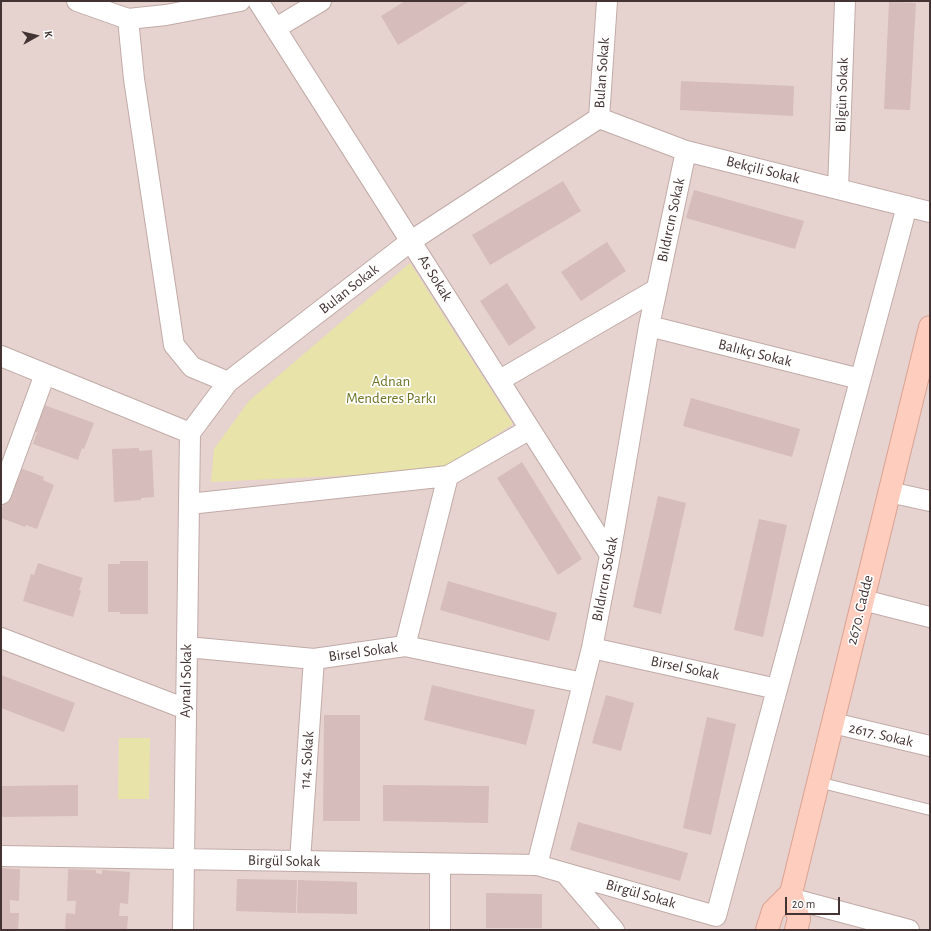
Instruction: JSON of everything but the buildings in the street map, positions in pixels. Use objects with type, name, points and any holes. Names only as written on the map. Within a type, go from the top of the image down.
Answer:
[{"type":"main road","name":"2670. Cadde","points":[[796,930],[798,919],[792,896],[832,723],[889,492],[923,383],[930,327]]},
{"type":"main road","points":[[767,930],[773,911],[792,896]]},
{"type":"street","points":[[77,1],[128,19],[166,15],[240,1]]},
{"type":"street","name":"As Sokak","points":[[258,1],[610,555]]},
{"type":"street","points":[[276,28],[321,1]]},
{"type":"street","name":"Bulan Sokak","points":[[190,433],[228,382],[411,241],[599,118],[607,1]]},
{"type":"street","name":"Bilgün Sokak","points":[[838,189],[845,1]]},
{"type":"street","points":[[128,19],[134,79],[174,345],[192,367],[228,382]]},
{"type":"street","name":"Bekçili Sokak","points":[[599,118],[686,151],[930,212]]},
{"type":"street","name":"Bıldırcın Sokak","points":[[537,866],[592,648],[610,555],[649,326],[686,151]]},
{"type":"street","points":[[777,689],[907,206]]},
{"type":"street","points":[[500,380],[657,288]]},
{"type":"street","name":"Balıkçı Sokak","points":[[649,326],[860,379]]},
{"type":"street","points":[[1,356],[190,433]]},
{"type":"street","points":[[1,494],[45,374]]},
{"type":"street","points":[[189,504],[448,476],[530,429]]},
{"type":"street","name":"Aynalı Sokak","points":[[183,930],[190,433]]},
{"type":"street","points":[[405,646],[448,476]]},
{"type":"street","points":[[889,492],[930,501]]},
{"type":"street","points":[[863,600],[930,617]]},
{"type":"street","points":[[1,638],[186,709]]},
{"type":"street","name":"Birsel Sokak","points":[[187,647],[314,659],[405,646],[583,683]]},
{"type":"street","name":"Birsel Sokak","points":[[592,648],[777,689]]},
{"type":"street","name":"114. Sokak","points":[[300,861],[314,659]]},
{"type":"street","name":"Birgül Sokak","points":[[1,856],[537,866],[716,916],[777,689]]},
{"type":"street","name":"2617. Sokak","points":[[832,723],[930,746]]},
{"type":"street","points":[[440,864],[440,930]]},
{"type":"street","name":"Birgül Sokak","points":[[565,873],[614,930]]},
{"type":"street","points":[[792,896],[910,930]]},
{"type":"lane","points":[[818,782],[930,810]]},
{"type":"shaded area","points":[[1,1],[930,1],[930,930],[1,930]]},
{"type":"green space","name":"Adnan Menderes Parkı","points":[[410,263],[513,424],[451,464],[420,472],[211,482],[214,449],[249,401]]},
{"type":"green space","points":[[119,738],[150,738],[149,799],[118,799]]}]
